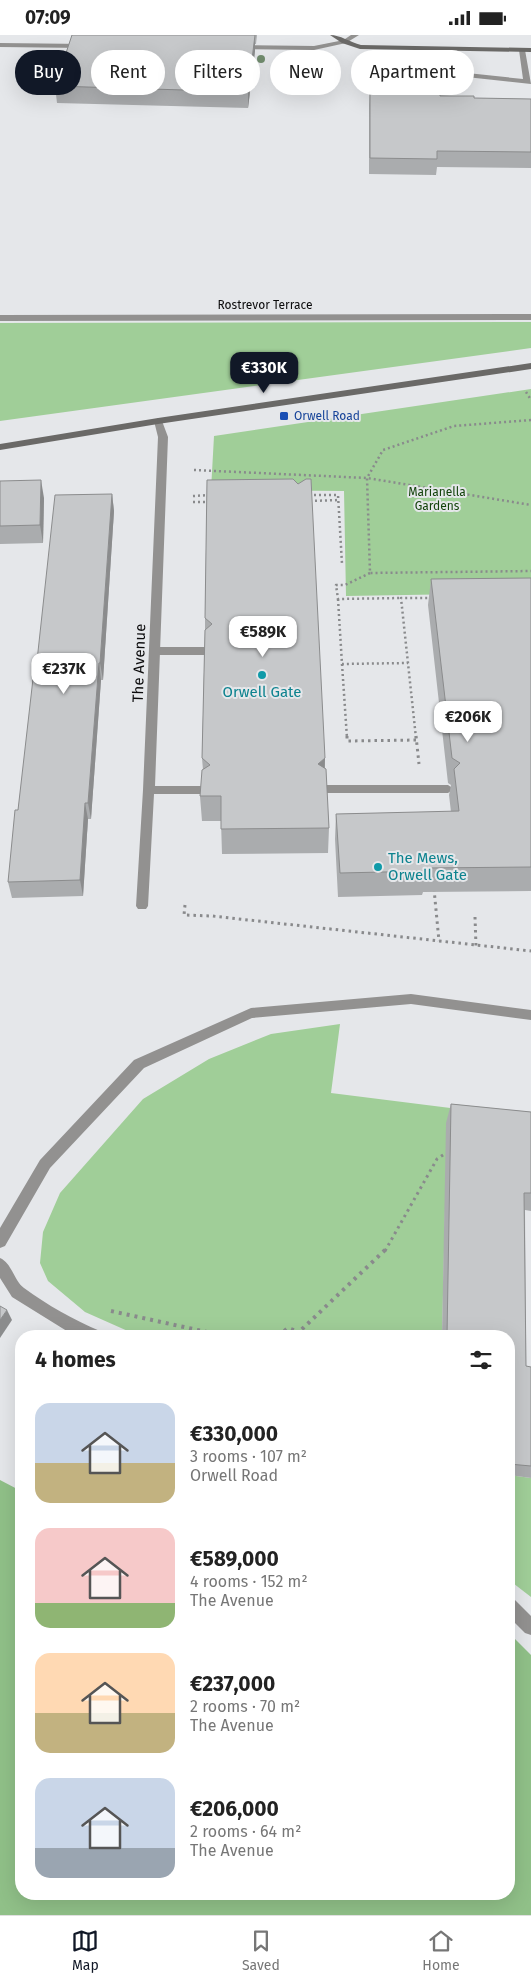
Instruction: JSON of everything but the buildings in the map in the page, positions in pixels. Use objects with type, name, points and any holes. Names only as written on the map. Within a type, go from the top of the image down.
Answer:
[{"type":"street","points":[[333,35],[344,42],[360,47],[531,50]]},
{"type":"street","points":[[235,47],[314,48],[344,42],[356,35]]},
{"type":"street","points":[[0,45],[88,46]]},
{"type":"street","points":[[474,76],[529,81],[522,50]]},
{"type":"street","name":"Rostrevor Terrace","points":[[0,318],[531,317]]},
{"type":"street","points":[[0,447],[158,421],[531,367]]},
{"type":"street","name":"The Avenue","points":[[142,906],[149,790],[163,437],[158,421]]},
{"type":"street","points":[[154,651],[206,651]]},
{"type":"street","points":[[324,789],[448,789]]},
{"type":"street","points":[[149,790],[204,790]]},
{"type":"street","points":[[0,1241],[45,1164],[139,1064],[251,1013],[410,999],[531,1015]]},
{"type":"street","points":[[0,1265],[17,1292],[79,1330]]},
{"type":"street","points":[[515,1612],[531,1627]]},
{"type":"path","points":[[525,390],[531,400]]},
{"type":"path","points":[[370,573],[367,478],[384,450],[454,426],[531,420]]},
{"type":"path","points":[[194,470],[367,478],[531,505]]},
{"type":"path","points":[[193,496],[211,495]]},
{"type":"path","points":[[309,495],[338,495],[342,564]]},
{"type":"path","points":[[306,501],[339,500]]},
{"type":"path","points":[[193,502],[219,502]]},
{"type":"path","points":[[417,741],[347,741],[336,585],[345,585],[370,573],[531,571]]},
{"type":"path","points":[[401,598],[422,789]]},
{"type":"path","points":[[338,599],[441,598]]},
{"type":"path","points":[[342,664],[408,663]]},
{"type":"path","points":[[433,885],[439,941]]},
{"type":"path","points":[[185,905],[184,915],[212,916],[531,951]]},
{"type":"path","points":[[475,917],[476,945]]},
{"type":"path","points":[[303,1330],[383,1254],[437,1159],[446,1153]]},
{"type":"path","points":[[98,1330],[110,1311],[197,1330]]},
{"type":"green space","points":[[531,322],[531,348],[0,421],[0,323]]},
{"type":"green space","name":"Marianella Gardens","points":[[531,389],[531,593],[346,596],[344,491],[211,490],[214,436]]},
{"type":"green space","points":[[340,1024],[331,1093],[531,1118],[447,1123],[442,1330],[126,1330],[85,1312],[48,1281],[40,1263],[43,1232],[60,1193],[143,1099],[209,1059],[271,1034]]},
{"type":"green space","points":[[515,1476],[531,1478],[531,1597],[515,1585]]},
{"type":"green space","points":[[0,1480],[15,1488],[15,1900],[515,1900],[515,1639],[531,1655],[531,1915],[0,1915]]},
{"type":"place","name":"Orwell Road","points":[[284,416]]},
{"type":"place","name":"Orwell Gate","points":[[262,675]]},
{"type":"place","name":"The Mews, Orwell Gate","points":[[378,867]]}]
